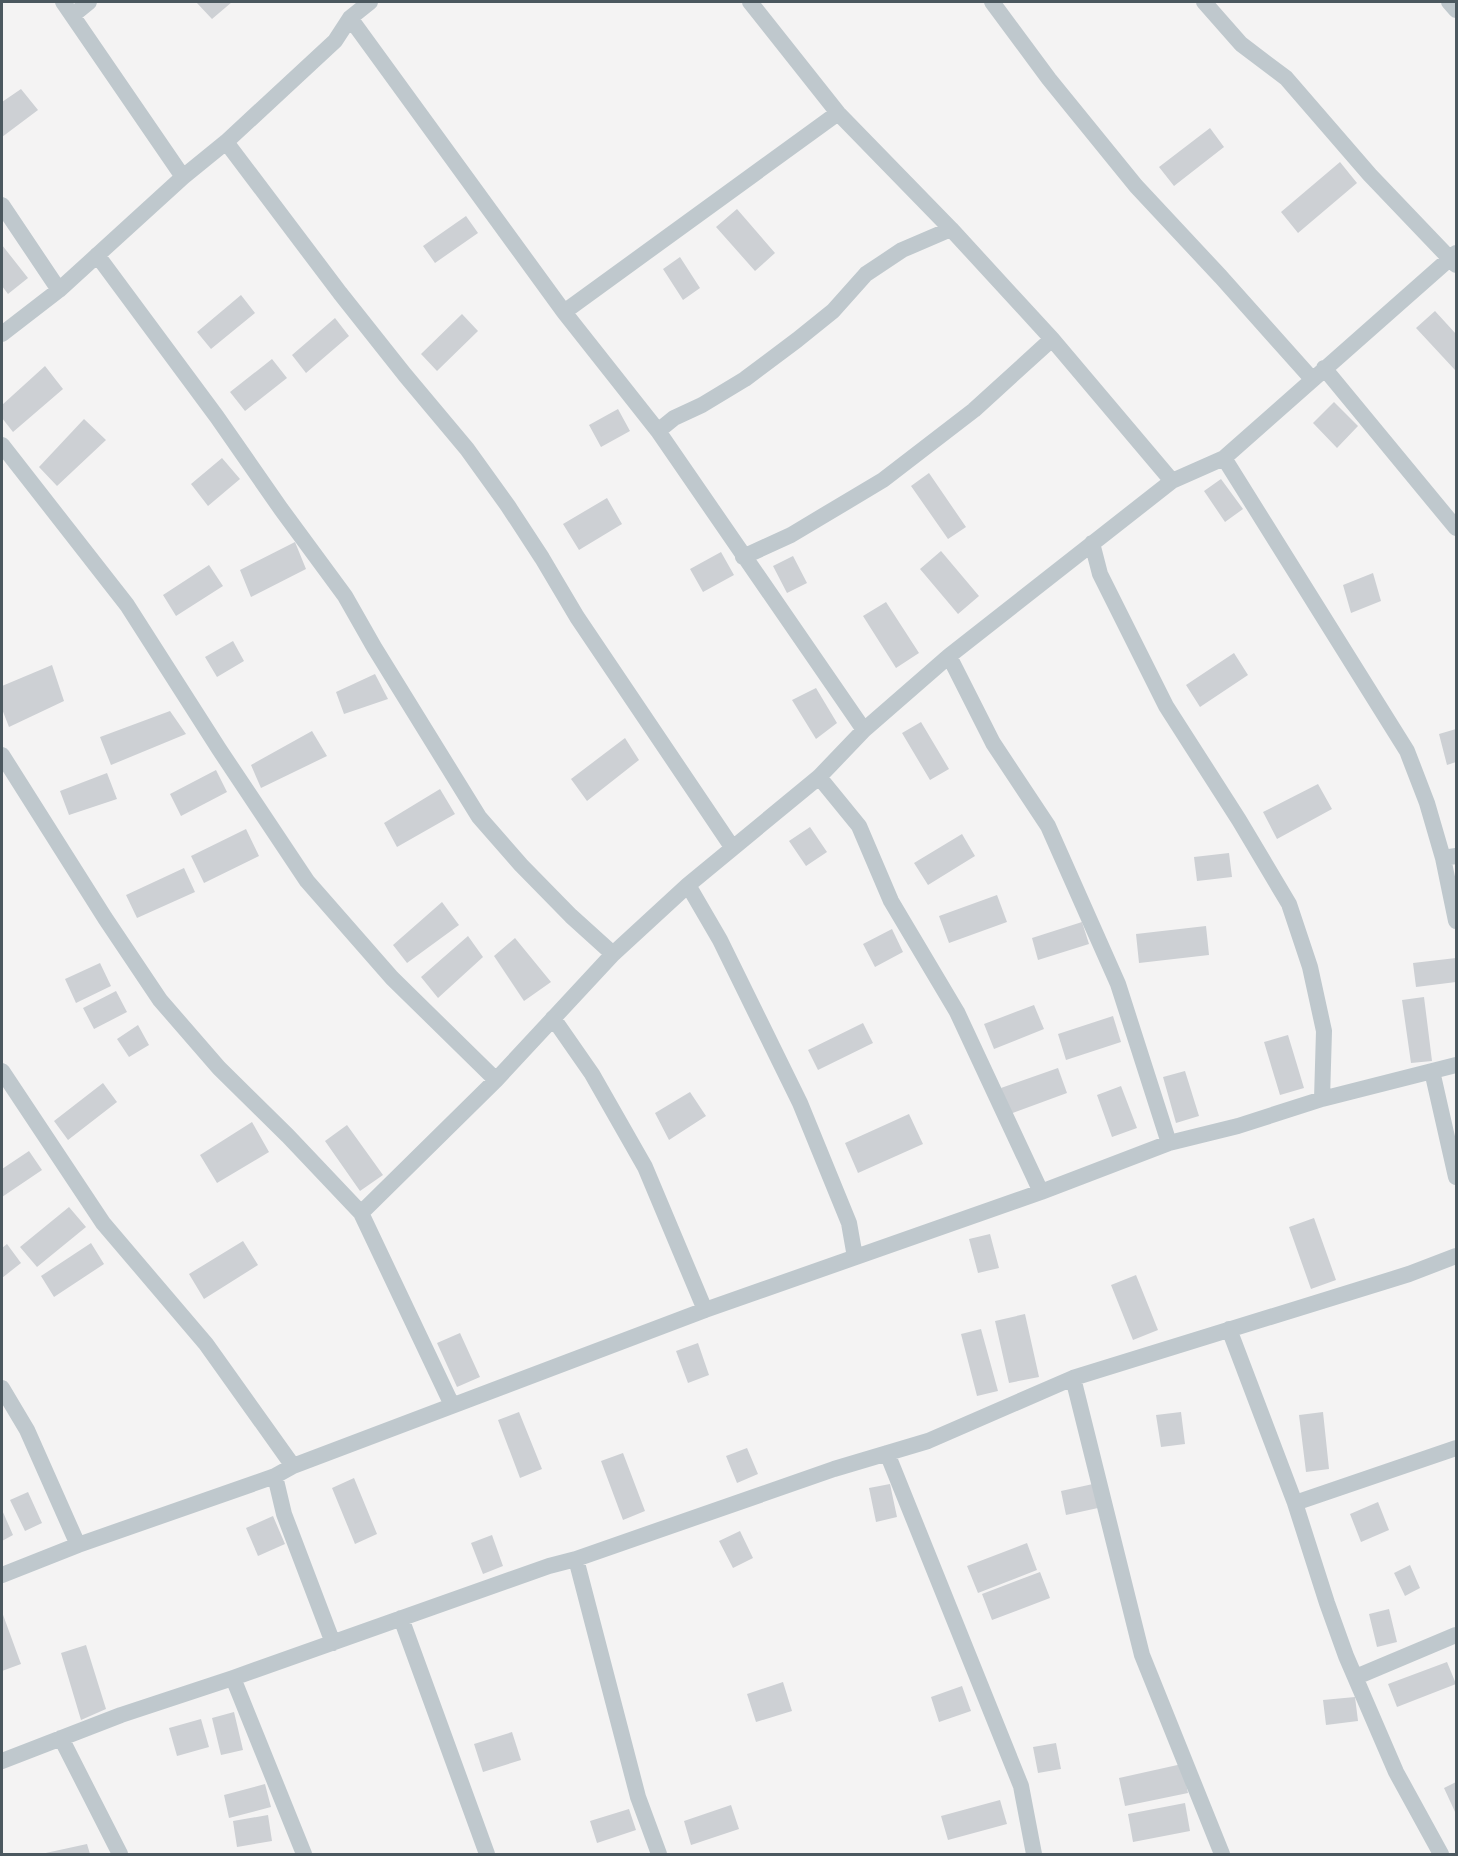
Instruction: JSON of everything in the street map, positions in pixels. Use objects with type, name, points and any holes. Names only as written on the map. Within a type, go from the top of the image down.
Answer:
[{"type":"street","points":[[89,2],[68,8],[183,177]]},
{"type":"street","points":[[2,334],[59,290],[183,177],[226,142],[335,41],[350,18],[370,2]]},
{"type":"street","points":[[750,2],[838,113],[951,229],[1052,339],[1172,481]]},
{"type":"street","points":[[992,2],[1136,186],[1221,277],[1318,373],[1456,528]]},
{"type":"street","points":[[361,1213],[496,1080],[613,954],[688,885],[819,777],[864,730],[949,656],[1172,481],[1224,458],[1318,373],[1454,259],[1370,175],[1286,78],[1241,44],[1204,2]]},
{"type":"street","points":[[1449,2],[1456,10]]},
{"type":"street","points":[[350,18],[564,312],[658,431],[864,730]]},
{"type":"street","points":[[564,312],[838,113]]},
{"type":"street","points":[[226,142],[340,293],[488,478],[542,558],[577,617],[732,848]]},
{"type":"street","points":[[2,206],[59,290]]},
{"type":"street","points":[[658,431],[674,418],[745,380],[833,311],[866,274],[902,250],[951,229]]},
{"type":"street","points":[[97,255],[345,596],[479,817],[521,865],[571,916],[613,954]]},
{"type":"street","points":[[743,556],[791,535],[883,480],[974,410],[1052,339]]},
{"type":"street","points":[[2,445],[127,605],[307,881],[392,978],[496,1080]]},
{"type":"street","points":[[1224,458],[1407,752],[1450,857],[1456,921]]},
{"type":"street","points":[[1092,543],[1100,574],[1166,706],[1239,820],[1289,904],[1310,967],[1323,1031],[1322,1099]]},
{"type":"street","points":[[949,656],[993,743],[1053,837],[1118,984],[1168,1143]]},
{"type":"street","points":[[2,755],[160,1000],[219,1068],[361,1213],[452,1405]]},
{"type":"street","points":[[819,777],[858,826],[891,901],[957,1012],[1041,1192]]},
{"type":"street","points":[[688,885],[720,940],[800,1103],[849,1223],[855,1257]]},
{"type":"street","points":[[553,1018],[592,1074],[645,1167],[705,1310]]},
{"type":"street","points":[[2,1575],[78,1545],[275,1476],[293,1466],[705,1310],[1041,1192],[1168,1143],[1238,1126],[1322,1099],[1456,1065]]},
{"type":"street","points":[[2,1071],[103,1223],[206,1344],[293,1466]]},
{"type":"street","points":[[1432,1071],[1456,1177]]},
{"type":"street","points":[[2,1761],[121,1715],[233,1678],[549,1566],[576,1559],[834,1469],[928,1440],[1073,1378],[1409,1274],[1456,1256]]},
{"type":"street","points":[[1229,1329],[1295,1503],[1346,1656],[1396,1772],[1441,1854]]},
{"type":"street","points":[[1073,1378],[1142,1655],[1222,1854]]},
{"type":"street","points":[[2,1388],[27,1430],[78,1545]]},
{"type":"street","points":[[1295,1503],[1456,1448]]},
{"type":"street","points":[[887,1453],[1021,1786],[1034,1854]]},
{"type":"street","points":[[275,1476],[282,1509],[333,1643]]},
{"type":"street","points":[[576,1559],[638,1797],[659,1854]]},
{"type":"street","points":[[401,1618],[487,1854]]},
{"type":"street","points":[[1356,1677],[1456,1635]]},
{"type":"street","points":[[233,1678],[304,1854]]},
{"type":"street","points":[[61,1738],[120,1854]]},
{"type":"building","points":[[196,2],[232,2],[212,19]]},
{"type":"building","points":[[21,89],[38,110],[2,137],[2,102]]},
{"type":"building","points":[[1210,128],[1224,147],[1174,186],[1159,167]]},
{"type":"building","points":[[1340,162],[1357,183],[1298,233],[1281,212]]},
{"type":"building","points":[[737,209],[775,253],[755,271],[716,227]]},
{"type":"building","points":[[466,216],[478,233],[435,263],[423,246]]},
{"type":"building","points":[[2,245],[28,278],[8,294],[2,286]]},
{"type":"building","points":[[680,257],[700,288],[683,300],[663,269]]},
{"type":"building","points":[[241,295],[255,313],[211,349],[197,332]]},
{"type":"building","points":[[1435,311],[1456,334],[1455,370],[1416,328]]},
{"type":"building","points":[[462,314],[478,331],[437,371],[421,354]]},
{"type":"building","points":[[335,318],[349,336],[306,373],[292,355]]},
{"type":"building","points":[[272,359],[287,378],[245,411],[230,392]]},
{"type":"building","points":[[45,366],[63,389],[13,432],[2,418],[2,405]]},
{"type":"building","points":[[1334,402],[1358,426],[1337,448],[1313,423]]},
{"type":"building","points":[[618,409],[630,431],[601,447],[589,425]]},
{"type":"building","points":[[84,419],[106,440],[57,486],[39,467]]},
{"type":"building","points":[[222,458],[240,479],[208,506],[191,484]]},
{"type":"building","points":[[929,473],[966,527],[948,539],[911,486]]},
{"type":"building","points":[[1221,479],[1243,509],[1225,522],[1204,491]]},
{"type":"building","points":[[607,498],[622,524],[579,550],[563,524]]},
{"type":"building","points":[[295,542],[306,569],[251,597],[240,570]]},
{"type":"building","points":[[941,551],[979,596],[958,614],[920,569]]},
{"type":"building","points":[[721,552],[734,575],[703,592],[690,569]]},
{"type":"building","points":[[793,556],[807,583],[787,593],[773,566]]},
{"type":"building","points":[[209,565],[223,586],[176,616],[163,595]]},
{"type":"building","points":[[1373,573],[1381,601],[1351,613],[1343,585]]},
{"type":"building","points":[[886,602],[919,653],[896,668],[863,616]]},
{"type":"building","points":[[233,641],[244,661],[217,677],[205,657]]},
{"type":"building","points":[[1234,653],[1248,675],[1200,707],[1186,685]]},
{"type":"building","points":[[52,665],[64,701],[9,727],[2,709],[2,686]]},
{"type":"building","points":[[375,674],[388,699],[344,714],[336,692]]},
{"type":"building","points":[[816,688],[837,723],[816,739],[792,700]]},
{"type":"building","points":[[170,711],[186,734],[111,765],[100,737]]},
{"type":"building","points":[[921,722],[949,769],[930,780],[902,733]]},
{"type":"building","points":[[1456,729],[1456,762],[1447,765],[1439,734]]},
{"type":"building","points":[[312,731],[327,756],[261,788],[251,765]]},
{"type":"building","points":[[625,738],[639,760],[587,801],[571,779]]},
{"type":"building","points":[[216,770],[227,792],[181,816],[170,794]]},
{"type":"building","points":[[107,773],[117,799],[69,815],[60,791]]},
{"type":"building","points":[[1318,784],[1332,809],[1277,839],[1263,812]]},
{"type":"building","points":[[440,789],[455,814],[397,847],[384,823]]},
{"type":"building","points":[[810,827],[827,852],[806,866],[789,841]]},
{"type":"building","points":[[246,829],[259,856],[204,883],[191,856]]},
{"type":"building","points":[[962,834],[975,856],[928,885],[914,863]]},
{"type":"building","points":[[1229,853],[1232,877],[1197,881],[1194,857]]},
{"type":"building","points":[[184,868],[195,892],[137,918],[126,895]]},
{"type":"building","points":[[997,895],[1007,922],[949,943],[939,916]]},
{"type":"building","points":[[442,902],[459,925],[407,963],[393,945]]},
{"type":"building","points":[[1082,922],[1089,944],[1038,960],[1032,938]]},
{"type":"building","points":[[1206,926],[1209,955],[1139,963],[1136,934]]},
{"type":"building","points":[[892,929],[903,952],[875,967],[863,944]]},
{"type":"building","points":[[468,936],[483,957],[438,998],[421,977]]},
{"type":"building","points":[[515,938],[551,982],[524,1001],[494,956]]},
{"type":"building","points":[[1456,958],[1456,982],[1416,987],[1413,963]]},
{"type":"building","points":[[100,963],[111,986],[76,1003],[65,979]]},
{"type":"building","points":[[116,991],[127,1012],[94,1029],[83,1008]]},
{"type":"building","points":[[1424,997],[1432,1061],[1411,1063],[1402,1000]]},
{"type":"building","points":[[1034,1005],[1044,1029],[994,1049],[984,1024]]},
{"type":"building","points":[[1113,1016],[1121,1042],[1066,1060],[1058,1034]]},
{"type":"building","points":[[863,1023],[873,1043],[818,1070],[808,1050]]},
{"type":"building","points":[[138,1025],[149,1045],[129,1057],[117,1039]]},
{"type":"building","points":[[1288,1035],[1304,1088],[1280,1095],[1264,1042]]},
{"type":"building","points":[[1058,1068],[1067,1093],[1010,1114],[1001,1088]]},
{"type":"building","points":[[1185,1071],[1199,1116],[1176,1123],[1163,1077]]},
{"type":"building","points":[[103,1083],[117,1102],[68,1140],[54,1121]]},
{"type":"building","points":[[1121,1086],[1137,1128],[1112,1137],[1097,1095]]},
{"type":"building","points":[[690,1092],[706,1116],[669,1140],[655,1113]]},
{"type":"building","points":[[909,1114],[923,1144],[858,1173],[845,1143]]},
{"type":"building","points":[[252,1122],[269,1152],[217,1183],[200,1155]]},
{"type":"building","points":[[347,1125],[383,1175],[360,1191],[325,1141]]},
{"type":"building","points":[[29,1151],[42,1170],[2,1197],[2,1169]]},
{"type":"building","points":[[69,1207],[86,1227],[37,1267],[20,1247]]},
{"type":"building","points":[[1314,1218],[1336,1280],[1311,1289],[1289,1227]]},
{"type":"building","points":[[990,1234],[999,1268],[978,1273],[969,1239]]},
{"type":"building","points":[[243,1241],[258,1265],[204,1299],[189,1274]]},
{"type":"building","points":[[91,1243],[104,1264],[54,1297],[41,1276]]},
{"type":"building","points":[[7,1244],[21,1263],[2,1278],[2,1248]]},
{"type":"building","points":[[1136,1275],[1158,1330],[1133,1340],[1111,1285]]},
{"type":"building","points":[[1025,1314],[1039,1377],[1009,1383],[995,1321]]},
{"type":"building","points":[[981,1329],[998,1391],[977,1396],[961,1334]]},
{"type":"building","points":[[460,1333],[480,1377],[457,1387],[437,1343]]},
{"type":"building","points":[[698,1343],[709,1375],[688,1383],[676,1351]]},
{"type":"building","points":[[519,1412],[542,1469],[520,1478],[498,1420]]},
{"type":"building","points":[[1181,1412],[1185,1444],[1161,1447],[1156,1415]]},
{"type":"building","points":[[1323,1412],[1329,1469],[1306,1472],[1299,1415]]},
{"type":"building","points":[[747,1448],[758,1474],[737,1483],[726,1456]]},
{"type":"building","points":[[623,1453],[645,1511],[623,1520],[601,1461]]},
{"type":"building","points":[[354,1478],[377,1534],[355,1544],[332,1488]]},
{"type":"building","points":[[890,1484],[897,1517],[876,1522],[869,1488]]},
{"type":"building","points":[[1093,1484],[1098,1508],[1066,1515],[1061,1491]]},
{"type":"building","points":[[28,1492],[42,1523],[25,1531],[10,1500]]},
{"type":"building","points":[[1378,1502],[1389,1530],[1361,1542],[1350,1514]]},
{"type":"building","points":[[2,1510],[13,1535],[2,1541]]},
{"type":"building","points":[[273,1516],[285,1544],[258,1556],[246,1528]]},
{"type":"building","points":[[740,1531],[753,1558],[733,1568],[719,1541]]},
{"type":"building","points":[[492,1535],[503,1566],[483,1574],[471,1543]]},
{"type":"building","points":[[1027,1543],[1037,1570],[978,1593],[967,1566]]},
{"type":"building","points":[[1410,1565],[1420,1588],[1405,1596],[1394,1573]]},
{"type":"building","points":[[1040,1572],[1050,1598],[992,1620],[982,1594]]},
{"type":"building","points":[[1389,1609],[1397,1642],[1377,1647],[1369,1614]]},
{"type":"building","points":[[2,1612],[21,1664],[2,1671]]},
{"type":"building","points":[[86,1645],[106,1709],[81,1720],[61,1653]]},
{"type":"building","points":[[1447,1662],[1456,1684],[1397,1707],[1388,1684]]},
{"type":"building","points":[[783,1682],[792,1711],[756,1722],[747,1694]]},
{"type":"building","points":[[962,1686],[971,1711],[939,1722],[931,1697]]},
{"type":"building","points":[[1355,1697],[1358,1721],[1326,1725],[1323,1700]]},
{"type":"building","points":[[234,1712],[243,1750],[221,1755],[212,1718]]},
{"type":"building","points":[[201,1719],[209,1747],[177,1756],[169,1728]]},
{"type":"building","points":[[512,1732],[521,1760],[483,1772],[474,1744]]},
{"type":"building","points":[[1056,1743],[1061,1769],[1038,1773],[1033,1747]]},
{"type":"building","points":[[1182,1764],[1188,1793],[1125,1806],[1119,1778]]},
{"type":"building","points":[[1456,1782],[1456,1814],[1444,1788]]},
{"type":"building","points":[[265,1784],[271,1807],[229,1818],[224,1795]]},
{"type":"building","points":[[1000,1800],[1007,1824],[948,1840],[941,1816]]},
{"type":"building","points":[[1185,1803],[1190,1831],[1133,1842],[1128,1814]]},
{"type":"building","points":[[731,1805],[739,1829],[691,1845],[684,1821]]},
{"type":"building","points":[[629,1809],[636,1830],[597,1843],[590,1821]]},
{"type":"building","points":[[268,1815],[272,1841],[237,1847],[233,1821]]},
{"type":"building","points":[[87,1844],[90,1854],[41,1854]]}]
